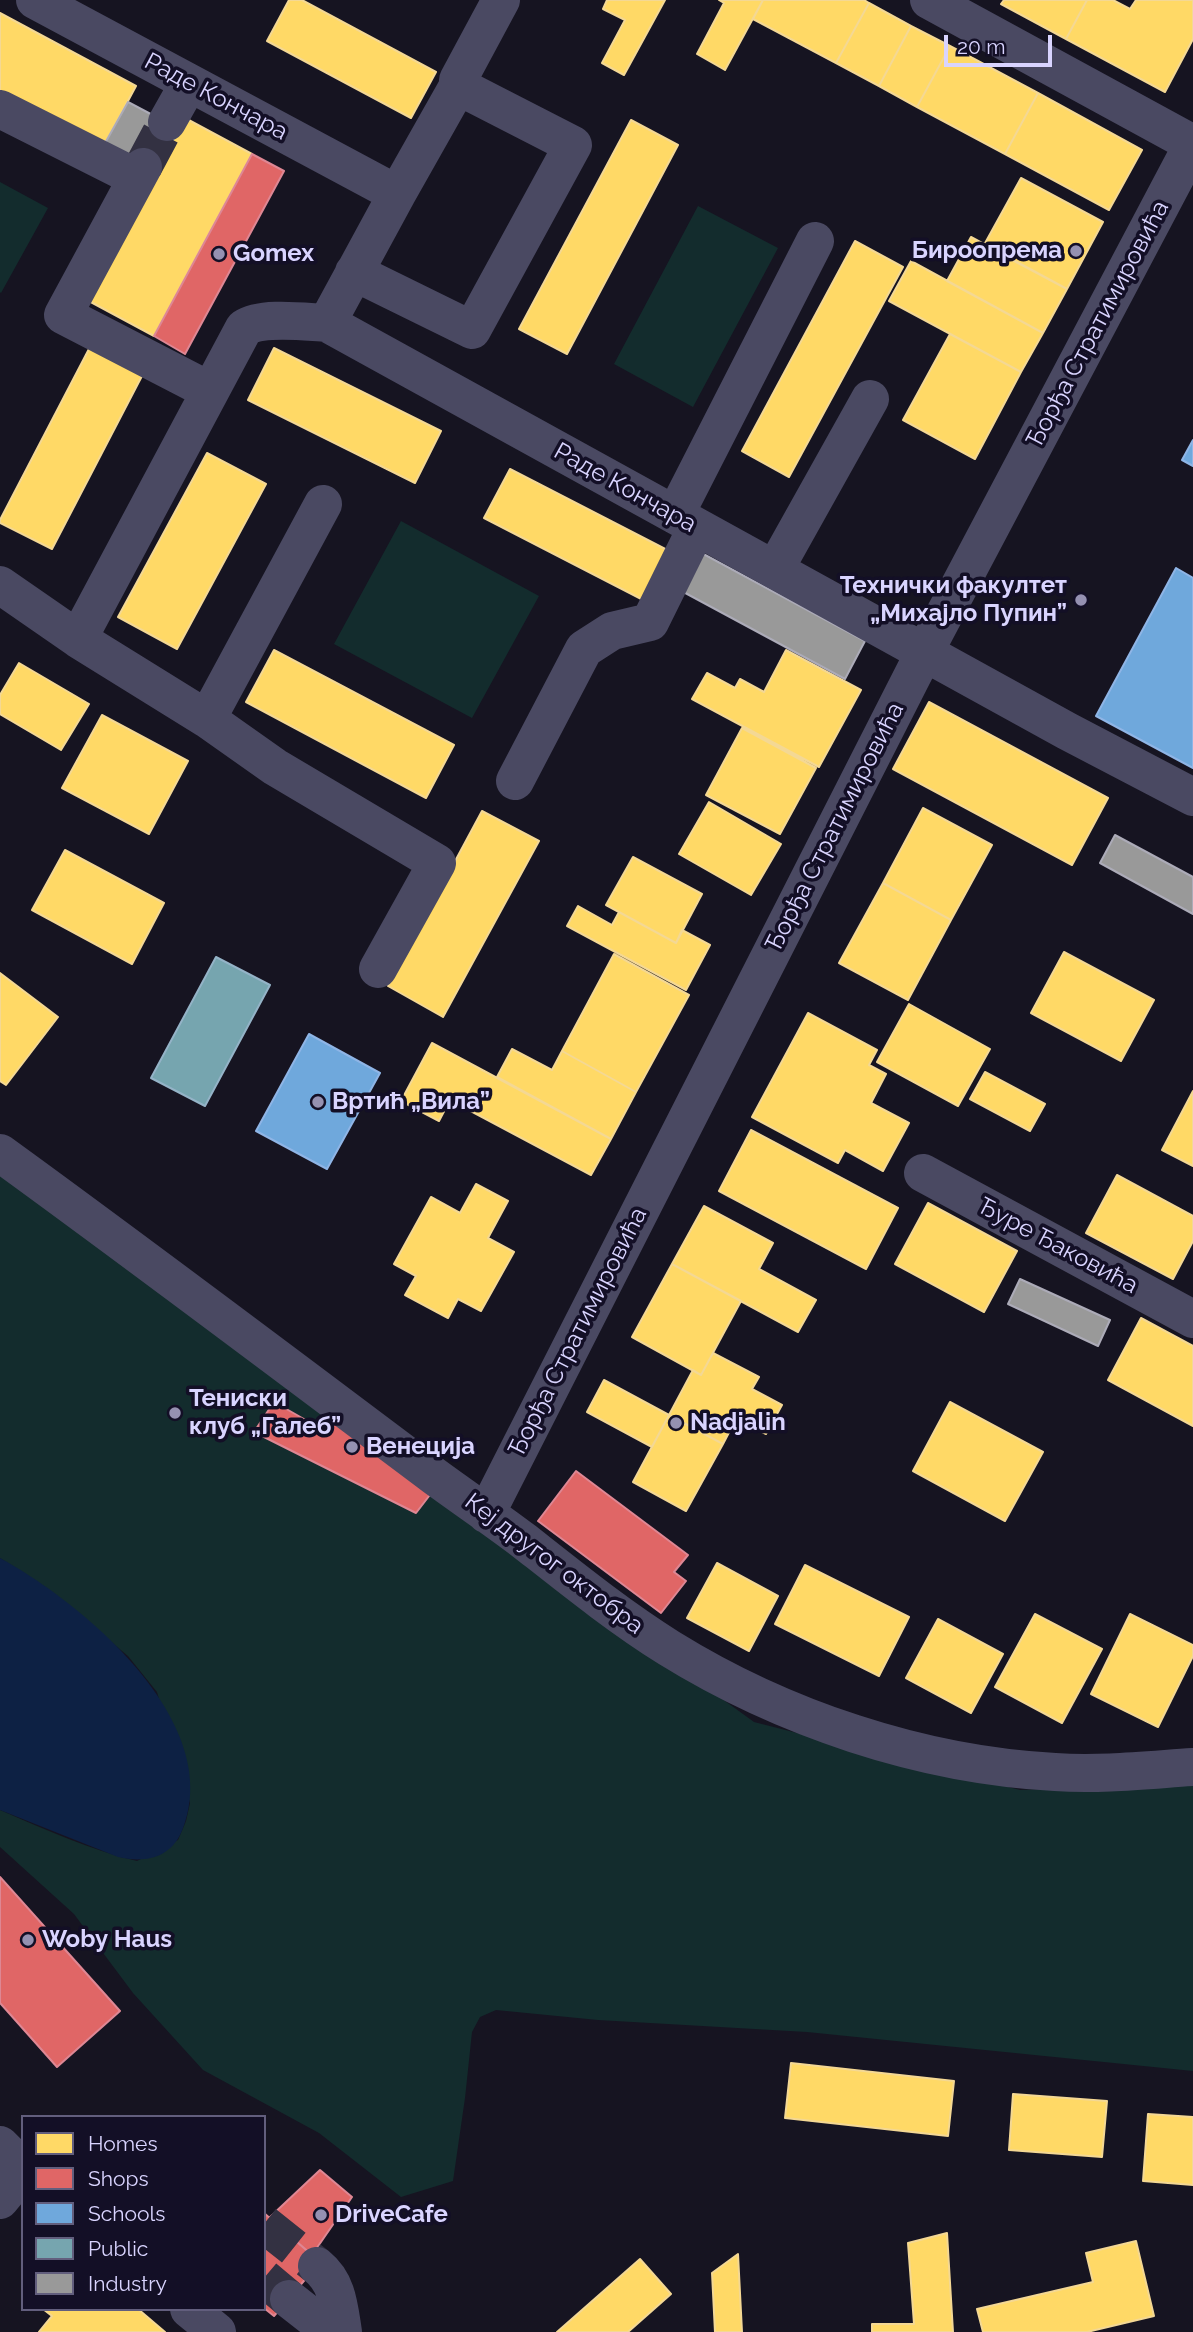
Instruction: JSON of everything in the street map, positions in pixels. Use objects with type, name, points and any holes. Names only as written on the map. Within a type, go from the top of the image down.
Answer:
[{"type":"street","name":"Раде Кончара","points":[[35,0],[397,194]]},
{"type":"street","points":[[327,323],[458,86],[458,80],[501,0]]},
{"type":"street","points":[[929,0],[1193,144]]},
{"type":"street","points":[[167,122],[189,83]]},
{"type":"street","points":[[354,272],[472,330],[573,145],[458,86]]},
{"type":"street","points":[[0,109],[140,173],[63,314],[210,391]]},
{"type":"street","name":"Ђорђа Стратимировића","points":[[486,1514],[924,653],[1193,144]]},
{"type":"street","points":[[515,781],[584,649],[612,631],[650,622],[686,521],[815,241]]},
{"type":"street","name":"Раде Кончара","points":[[78,639],[244,328],[265,321],[327,323],[924,653]]},
{"type":"street","points":[[775,569],[870,399]]},
{"type":"street","points":[[207,719],[323,504]]},
{"type":"street","points":[[0,585],[78,639],[207,719],[275,767],[437,863],[378,969]]},
{"type":"street","points":[[924,653],[1193,797]]},
{"type":"street","name":"Кеј другог октобра","points":[[0,1153],[624,1619],[747,1691],[790,1712],[842,1731],[953,1759],[1054,1772],[1114,1773],[1193,1767]]},
{"type":"street","name":"Ђуре Ђаковића","points":[[923,1173],[1193,1319]]},
{"type":"street","points":[[0,2146],[21,2168]]},
{"type":"street","points":[[0,2200],[21,2173]]},
{"type":"street","points":[[317,2266],[329,2276],[338,2302],[343,2332]]},
{"type":"street","points":[[289,2298],[331,2332]]},
{"type":"street","points":[[191,2311],[217,2332]]},
{"type":"green space","points":[[0,182],[48,208],[1,293],[0,292]]},
{"type":"green space","points":[[698,206],[778,248],[693,407],[614,364]]},
{"type":"green space","points":[[401,521],[539,596],[472,718],[334,644]]},
{"type":"green space","points":[[0,1153],[591,1604],[754,1722],[1020,1790],[1193,1782],[1193,2071],[807,2032],[598,2020],[496,2010],[480,2017],[472,2032],[453,2181],[401,2197],[319,2133],[203,2070],[133,1993],[74,1914],[0,1847],[0,1810],[50,1832],[137,1861],[178,1840],[190,1803],[157,1692],[128,1656],[45,1587],[0,1558]]},
{"type":"water","points":[[0,1558],[70,1605],[107,1636],[140,1672],[167,1710],[184,1751],[190,1792],[181,1833],[170,1849],[162,1854],[146,1859],[118,1857],[0,1810]]},
{"type":"building: Homes","points":[[289,0],[302,0],[436,72],[411,118],[267,41]]},
{"type":"building: Homes","points":[[607,0],[665,0],[624,75],[602,63],[625,20],[603,9]]},
{"type":"building: Homes","points":[[719,0],[763,0],[725,70],[697,54],[724,3]]},
{"type":"building: Homes","points":[[763,0],[864,0],[869,3],[836,63],[753,19]]},
{"type":"building: Homes","points":[[1004,0],[1087,0],[1066,39],[1001,4]]},
{"type":"building: Homes","points":[[1087,0],[1113,0],[1130,9],[1136,0],[1193,0],[1193,39],[1165,92],[1066,39]]},
{"type":"building: Homes","points":[[869,3],[911,26],[879,86],[836,63]]},
{"type":"building: Homes","points":[[0,13],[136,86],[99,155],[0,102]]},
{"type":"building: Homes","points":[[911,26],[950,46],[917,107],[879,86]]},
{"type":"building: Homes","points":[[950,46],[1038,93],[1005,154],[917,107]]},
{"type":"building: Homes","points":[[1038,93],[1142,150],[1109,210],[1005,154]]},
{"type":"building: Homes","points":[[185,118],[252,154],[154,336],[87,300]]},
{"type":"building: Homes","points":[[631,120],[678,145],[567,354],[519,329]]},
{"type":"building: Homes","points":[[1021,178],[1103,222],[1067,289],[984,245]]},
{"type":"building: Homes","points":[[971,237],[1067,289],[1043,333],[947,281]]},
{"type":"building: Homes","points":[[855,241],[903,267],[789,477],[742,451]]},
{"type":"building: Homes","points":[[911,261],[1043,333],[1021,372],[889,301]]},
{"type":"building: Homes","points":[[950,334],[1021,372],[975,459],[903,420]]},
{"type":"building: Homes","points":[[90,347],[143,374],[52,549],[0,523],[0,520]]},
{"type":"building: Homes","points":[[274,348],[441,431],[415,483],[248,400]]},
{"type":"building: Homes","points":[[207,453],[266,484],[177,649],[118,617]]},
{"type":"building: Homes","points":[[510,469],[675,554],[649,603],[484,518]]},
{"type":"building: Homes","points":[[274,650],[454,745],[426,798],[246,702]]},
{"type":"building: Homes","points":[[786,650],[861,690],[819,767],[692,699],[707,673],[735,688],[740,679],[764,692]]},
{"type":"building: Homes","points":[[19,663],[89,704],[61,750],[0,714],[0,695]]},
{"type":"building: Homes","points":[[929,702],[1108,798],[1072,865],[893,769]]},
{"type":"building: Homes","points":[[102,715],[188,761],[149,834],[62,788]]},
{"type":"building: Homes","points":[[742,728],[816,768],[780,834],[706,795]]},
{"type":"building: Homes","points":[[709,802],[781,844],[751,895],[679,854]]},
{"type":"building: Homes","points":[[923,808],[992,845],[951,920],[883,883]]},
{"type":"building: Homes","points":[[482,811],[539,841],[443,1017],[388,986]]},
{"type":"building: Homes","points":[[65,850],[164,903],[132,964],[32,910]]},
{"type":"building: Homes","points":[[633,857],[702,894],[676,943],[606,905]]},
{"type":"building: Homes","points":[[883,883],[951,920],[908,1000],[839,963]]},
{"type":"building: Homes","points":[[578,906],[612,925],[619,912],[676,943],[682,930],[710,945],[686,990],[567,926]]},
{"type":"building: Homes","points":[[1064,952],[1154,1000],[1121,1061],[1031,1013]]},
{"type":"building: Homes","points":[[614,954],[689,995],[636,1092],[562,1051]]},
{"type":"building: Homes","points":[[0,973],[58,1017],[6,1085],[0,1081]]},
{"type":"building: Homes","points":[[909,1004],[990,1049],[958,1106],[877,1062]]},
{"type":"building: Homes","points":[[808,1013],[877,1050],[869,1065],[886,1074],[871,1103],[909,1123],[883,1171],[845,1150],[838,1163],[752,1117]]},
{"type":"building: Homes","points":[[432,1043],[611,1139],[591,1175],[450,1100],[439,1121],[401,1101]]},
{"type":"building: Homes","points":[[512,1049],[552,1070],[562,1051],[636,1092],[611,1139],[497,1077]]},
{"type":"building: Homes","points":[[985,1072],[1045,1104],[1030,1131],[970,1099]]},
{"type":"building: Homes","points":[[1193,1091],[1193,1166],[1162,1150]]},
{"type":"building: Homes","points":[[751,1130],[898,1208],[866,1269],[719,1191]]},
{"type":"building: Homes","points":[[1117,1175],[1193,1216],[1193,1241],[1173,1279],[1086,1233]]},
{"type":"building: Homes","points":[[476,1184],[508,1201],[488,1238],[514,1252],[481,1311],[458,1299],[448,1318],[405,1295],[416,1276],[394,1264],[431,1197],[460,1213]]},
{"type":"building: Homes","points":[[928,1203],[1017,1251],[984,1312],[895,1264]]},
{"type":"building: Homes","points":[[704,1206],[773,1243],[759,1269],[816,1300],[798,1332],[672,1264]]},
{"type":"building: Homes","points":[[672,1264],[741,1301],[701,1375],[632,1337]]},
{"type":"building: Homes","points":[[1141,1318],[1193,1346],[1193,1426],[1108,1380]]},
{"type":"building: Homes","points":[[713,1353],[759,1377],[752,1389],[782,1405],[766,1434],[736,1419],[723,1444],[669,1415],[693,1370],[701,1375]]},
{"type":"building: Homes","points":[[604,1380],[669,1415],[652,1447],[587,1412]]},
{"type":"building: Homes","points":[[950,1402],[1043,1452],[1005,1521],[913,1471]]},
{"type":"building: Homes","points":[[669,1415],[723,1444],[686,1511],[633,1482]]},
{"type":"building: Homes","points":[[717,1563],[778,1596],[749,1651],[687,1618]]},
{"type":"building: Homes","points":[[805,1565],[909,1617],[879,1676],[775,1624]]},
{"type":"building: Homes","points":[[1035,1614],[1102,1649],[1062,1723],[995,1687]]},
{"type":"building: Homes","points":[[1130,1614],[1193,1645],[1193,1656],[1158,1727],[1091,1694]]},
{"type":"building: Homes","points":[[938,1619],[1003,1654],[971,1713],[906,1678]]},
{"type":"building: Homes","points":[[791,2063],[954,2081],[948,2136],[785,2118]]},
{"type":"building: Homes","points":[[1013,2094],[1107,2101],[1102,2157],[1009,2150]]},
{"type":"building: Homes","points":[[1148,2114],[1193,2117],[1193,2185],[1143,2181]]},
{"type":"building: Homes","points":[[947,2233],[953,2332],[872,2332],[872,2324],[914,2324],[908,2243]]},
{"type":"building: Homes","points":[[1136,2241],[1154,2316],[1087,2332],[983,2332],[977,2309],[1093,2282],[1086,2253]]},
{"type":"building: Homes","points":[[738,2254],[742,2332],[715,2332],[712,2273]]},
{"type":"building: Homes","points":[[640,2259],[671,2294],[628,2332],[557,2332]]},
{"type":"building: Homes","points":[[46,2311],[140,2311],[165,2332],[39,2332],[52,2316]]},
{"type":"building: Shops","name":"Gomex","points":[[252,154],[284,171],[185,354],[154,336]]},
{"type":"building: Shops","points":[[274,1402],[325,1431],[342,1414],[436,1487],[416,1513],[254,1432]]},
{"type":"building: Shops","points":[[576,1471],[688,1555],[674,1572],[686,1581],[661,1613],[538,1521]]},
{"type":"building: Shops","name":"Woby Haus","points":[[0,1877],[120,2011],[57,2067],[0,2003]]},
{"type":"building: Shops","points":[[320,2170],[352,2197],[312,2255],[269,2218]]},
{"type":"building: Shops","points":[[266,2215],[320,2262],[274,2316],[266,2310]]},
{"type":"building: Schools","points":[[1193,440],[1193,466],[1182,460]]},
{"type":"building: Schools","points":[[1176,568],[1193,578],[1193,768],[1096,716]]},
{"type":"building: Schools","name":"Вртић „Вила”","points":[[309,1034],[380,1073],[327,1169],[256,1131]]},
{"type":"building: Public","points":[[216,957],[270,985],[205,1106],[151,1078]]},
{"type":"building: Industry","points":[[128,102],[179,129],[155,173],[104,145]]},
{"type":"building: Industry","points":[[696,550],[865,641],[845,679],[676,588]]},
{"type":"building: Industry","points":[[1115,835],[1193,877],[1193,914],[1100,863]]},
{"type":"building: Industry","points":[[1020,1279],[1110,1320],[1098,1346],[1008,1304]]},
{"type":"tunnel","points":[[143,167],[167,122]]},
{"type":"tunnel","points":[[266,2226],[317,2266]]},
{"type":"tunnel","points":[[266,2280],[289,2299]]},
{"type":"place","name":"Бироопрема","points":[[1076,251]]},
{"type":"place","name":"Gomex","points":[[219,254]]},
{"type":"place","name":"Технички факултет „Михајло Пупин”","points":[[1081,600]]},
{"type":"place","name":"Вртић „Вила”","points":[[318,1102]]},
{"type":"place","name":"Тениски клуб „Галеб”","points":[[175,1413]]},
{"type":"place","name":"Nadjalin","points":[[676,1423]]},
{"type":"place","name":"Венеција","points":[[352,1447]]},
{"type":"place","name":"Woby Haus","points":[[28,1940]]},
{"type":"place","name":"DriveCafe","points":[[321,2215]]}]
